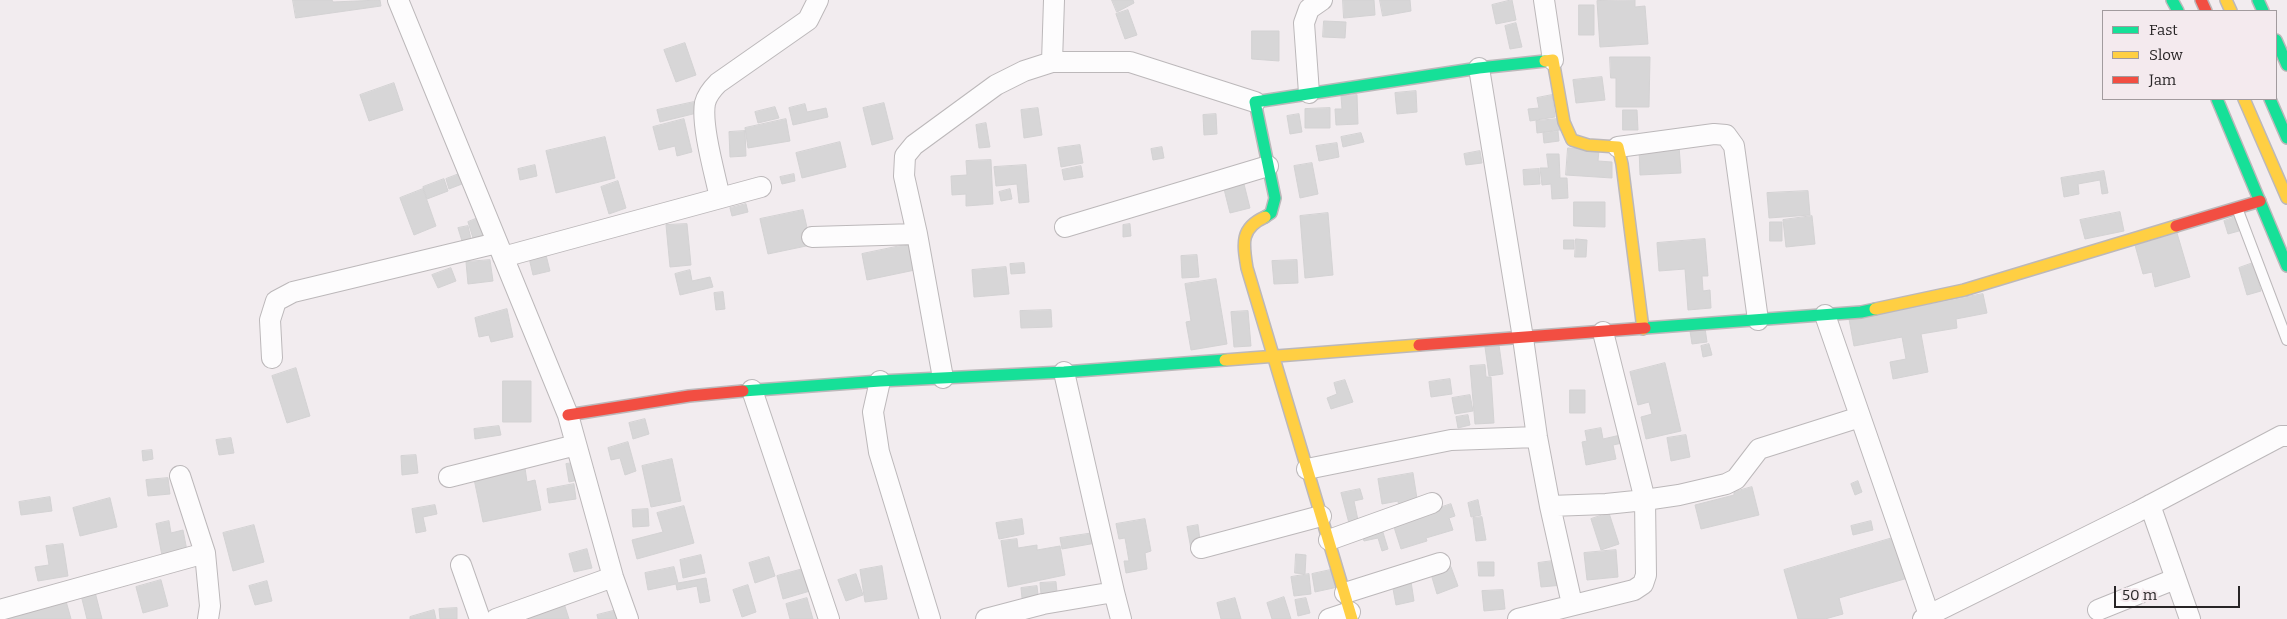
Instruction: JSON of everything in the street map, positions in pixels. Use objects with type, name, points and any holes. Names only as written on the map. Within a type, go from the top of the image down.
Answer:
[{"type":"main road","points":[[2277,42],[2287,65]]},
{"type":"main road","points":[[1351,616],[1272,357],[1247,268],[1244,244],[1246,231],[1255,220],[1269,216],[1274,210],[1275,198],[1255,102],[1479,68],[1553,60],[1564,122],[1572,140],[1588,145],[1618,147],[1622,164],[1643,329]]},
{"type":"main road","points":[[2217,100],[2287,266]]},
{"type":"main road","points":[[2244,100],[2287,198]]},
{"type":"main road","points":[[2270,100],[2287,138]]},
{"type":"main road","points":[[568,415],[689,396],[752,390],[880,381],[1064,372],[1272,357],[1825,315],[1889,307],[1964,290],[2260,200]]},
{"type":"street","points":[[398,0],[568,415],[613,577],[628,619]]},
{"type":"street","points":[[720,198],[704,116],[705,101],[709,93],[718,84],[808,20],[818,0]]},
{"type":"street","points":[[1052,62],[1054,0]]},
{"type":"street","points":[[1309,93],[1304,23],[1309,10],[1322,0]]},
{"type":"street","points":[[1544,0],[1553,60]]},
{"type":"street","points":[[943,378],[917,234],[904,176],[906,156],[914,146],[996,85],[1024,71],[1052,62],[1130,62],[1255,102]]},
{"type":"street","points":[[1479,68],[1523,338],[1537,437],[1572,604]]},
{"type":"street","points":[[1618,147],[1714,134],[1726,135],[1734,146],[1758,320]]},
{"type":"street","points":[[1065,226],[1268,166]]},
{"type":"street","points":[[272,358],[270,320],[276,302],[293,292],[500,250],[761,187]]},
{"type":"street","points":[[812,237],[917,234]]},
{"type":"street","points":[[1825,315],[1928,618],[2281,436],[2287,436]]},
{"type":"street","points":[[1518,619],[1634,590],[1643,584],[1646,564],[1645,500],[1602,332]]},
{"type":"street","points":[[1064,372],[1121,619]]},
{"type":"street","points":[[880,381],[873,412],[874,429],[879,452],[930,619]]},
{"type":"street","points":[[752,390],[829,619]]},
{"type":"street","points":[[1550,506],[1606,504],[1645,500],[1679,495],[1732,482],[1759,449],[1860,417]]},
{"type":"street","points":[[1307,469],[1450,440],[1537,437]]},
{"type":"street","points":[[449,477],[576,445]]},
{"type":"street","points":[[180,476],[205,553],[210,606],[208,619]]},
{"type":"street","points":[[1329,540],[1432,503]]},
{"type":"street","points":[[2150,505],[2190,619]]},
{"type":"street","points":[[1201,548],[1321,516]]},
{"type":"street","points":[[0,610],[205,553]]},
{"type":"street","points":[[1345,592],[1440,563]]},
{"type":"street","points":[[461,565],[480,619]]},
{"type":"street","points":[[496,619],[613,577]]},
{"type":"street","points":[[2098,610],[2175,579]]},
{"type":"street","points":[[986,619],[1042,604],[1114,592]]},
{"type":"street","points":[[1329,619],[1351,616]]},
{"type":"lane","points":[[2237,207],[2287,340]]},
{"type":"building","points":[[293,0],[332,0],[333,2],[380,0],[381,6],[296,18]]},
{"type":"building","points":[[1112,0],[1133,0],[1134,3],[1117,12]]},
{"type":"building","points":[[1343,0],[1374,0],[1375,15],[1344,18]]},
{"type":"building","points":[[1380,0],[1410,0],[1411,11],[1383,16]]},
{"type":"building","points":[[1512,0],[1516,20],[1496,24],[1492,5]]},
{"type":"building","points":[[1635,0],[1635,7],[1645,6],[1648,44],[1600,47],[1597,1]]},
{"type":"building","points":[[1579,5],[1594,5],[1594,35],[1579,35]]},
{"type":"building","points":[[1128,10],[1137,35],[1125,39],[1116,14]]},
{"type":"building","points":[[1324,21],[1346,22],[1345,38],[1323,37]]},
{"type":"building","points":[[1516,23],[1522,47],[1510,49],[1505,26]]},
{"type":"building","points":[[1252,31],[1279,31],[1279,61],[1252,59]]},
{"type":"building","points":[[685,43],[696,75],[676,82],[664,50]]},
{"type":"building","points":[[1610,57],[1650,57],[1649,107],[1616,107],[1616,78],[1611,78]]},
{"type":"building","points":[[1602,77],[1605,100],[1576,103],[1573,80]]},
{"type":"building","points":[[394,83],[403,110],[369,121],[360,95]]},
{"type":"building","points":[[1416,91],[1417,112],[1397,114],[1395,93]]},
{"type":"building","points":[[1357,95],[1358,124],[1336,125],[1335,109],[1342,109],[1341,96]]},
{"type":"building","points":[[1552,95],[1555,117],[1530,121],[1528,109],[1539,108],[1537,98]]},
{"type":"building","points":[[694,102],[697,113],[660,122],[657,110]]},
{"type":"building","points":[[884,103],[893,139],[872,145],[863,108]]},
{"type":"building","points":[[805,104],[807,112],[826,108],[828,117],[793,125],[789,108]]},
{"type":"building","points":[[775,107],[779,118],[758,123],[755,112]]},
{"type":"building","points":[[1038,108],[1042,135],[1024,138],[1021,110]]},
{"type":"building","points":[[1330,108],[1330,128],[1305,128],[1305,109]]},
{"type":"building","points":[[1623,110],[1637,110],[1638,130],[1623,130]]},
{"type":"building","points":[[1216,114],[1217,134],[1204,135],[1203,115]]},
{"type":"building","points":[[1299,114],[1302,132],[1290,134],[1287,116]]},
{"type":"building","points":[[684,119],[692,152],[677,156],[675,146],[659,150],[653,127]]},
{"type":"building","points":[[786,119],[790,141],[748,148],[745,128]]},
{"type":"building","points":[[1558,119],[1560,130],[1537,133],[1536,121]]},
{"type":"building","points":[[986,123],[990,147],[979,148],[976,125]]},
{"type":"building","points":[[745,131],[746,156],[730,157],[729,132]]},
{"type":"building","points":[[1558,131],[1559,141],[1544,143],[1543,133]]},
{"type":"building","points":[[1361,133],[1364,142],[1343,147],[1341,137]]},
{"type":"building","points":[[605,137],[615,178],[556,193],[546,151]]},
{"type":"building","points":[[840,142],[846,167],[802,178],[796,153]]},
{"type":"building","points":[[1337,143],[1339,157],[1319,161],[1316,146]]},
{"type":"building","points":[[1080,145],[1083,163],[1061,167],[1058,148]]},
{"type":"building","points":[[1679,146],[1681,173],[1640,175],[1639,148]]},
{"type":"building","points":[[1162,147],[1164,158],[1153,160],[1151,149]]},
{"type":"building","points":[[1568,148],[1599,150],[1598,161],[1612,162],[1612,178],[1566,175]]},
{"type":"building","points":[[1480,151],[1482,163],[1466,165],[1464,154]]},
{"type":"building","points":[[1547,154],[1559,154],[1560,178],[1567,178],[1568,198],[1552,199],[1551,184],[1542,185],[1540,168],[1548,168]]},
{"type":"building","points":[[991,160],[993,204],[966,206],[966,194],[952,195],[951,176],[967,175],[966,161]]},
{"type":"building","points":[[1312,163],[1318,194],[1300,198],[1294,166]]},
{"type":"building","points":[[535,165],[537,176],[520,180],[518,169]]},
{"type":"building","points":[[1026,165],[1029,202],[1019,203],[1017,184],[996,186],[994,167]]},
{"type":"building","points":[[1081,166],[1083,177],[1064,180],[1062,170]]},
{"type":"building","points":[[1539,169],[1540,184],[1524,185],[1523,170]]},
{"type":"building","points":[[2104,171],[2108,193],[2102,194],[2100,180],[2078,184],[2079,194],[2064,197],[2061,178]]},
{"type":"building","points":[[459,174],[462,184],[449,189],[446,179]]},
{"type":"building","points":[[794,174],[795,181],[782,184],[780,177]]},
{"type":"building","points":[[444,179],[448,191],[427,199],[423,187]]},
{"type":"building","points":[[1243,180],[1250,208],[1230,213],[1223,185]]},
{"type":"building","points":[[618,181],[626,208],[609,214],[601,187]]},
{"type":"building","points":[[423,189],[436,226],[414,235],[400,198]]},
{"type":"building","points":[[1010,189],[1012,199],[1001,201],[999,192]]},
{"type":"building","points":[[1808,191],[1810,215],[1769,218],[1767,193]]},
{"type":"building","points":[[1574,202],[1605,202],[1605,227],[1574,226]]},
{"type":"building","points":[[746,204],[748,212],[732,216],[730,208]]},
{"type":"building","points":[[803,210],[811,245],[768,254],[760,219]]},
{"type":"building","points":[[2120,212],[2124,231],[2085,239],[2080,220]]},
{"type":"building","points":[[1328,213],[1333,275],[1305,278],[1300,216]]},
{"type":"building","points":[[1812,216],[1815,244],[1786,247],[1783,220]]},
{"type":"building","points":[[2235,217],[2239,231],[2228,234],[2224,221]]},
{"type":"building","points":[[478,218],[483,235],[473,238],[468,222]]},
{"type":"building","points":[[1770,222],[1782,222],[1782,241],[1770,241]]},
{"type":"building","points":[[687,224],[691,265],[670,267],[666,225]]},
{"type":"building","points":[[1130,224],[1131,236],[1123,237],[1123,225]]},
{"type":"building","points":[[468,226],[471,239],[462,241],[458,228]]},
{"type":"building","points":[[2177,233],[2190,277],[2155,287],[2152,272],[2143,274],[2135,245]]},
{"type":"building","points":[[1576,239],[1587,240],[1586,257],[1575,257]]},
{"type":"building","points":[[1705,239],[1708,276],[1702,276],[1703,291],[1710,290],[1711,308],[1688,310],[1685,269],[1659,271],[1657,243]]},
{"type":"building","points":[[1564,240],[1574,240],[1574,249],[1564,249]]},
{"type":"building","points":[[910,244],[915,270],[867,280],[862,254]]},
{"type":"building","points":[[546,255],[550,271],[533,275],[529,258]]},
{"type":"building","points":[[1197,255],[1199,277],[1182,278],[1181,256]]},
{"type":"building","points":[[490,260],[493,281],[468,284],[466,262]]},
{"type":"building","points":[[1297,260],[1298,283],[1274,284],[1272,261]]},
{"type":"building","points":[[1024,263],[1025,273],[1011,274],[1010,264]]},
{"type":"building","points":[[2253,263],[2261,291],[2247,295],[2239,268]]},
{"type":"building","points":[[1006,267],[1009,294],[974,297],[972,270]]},
{"type":"building","points":[[451,268],[456,281],[438,288],[432,275]]},
{"type":"building","points":[[690,270],[692,281],[710,277],[713,287],[680,295],[675,274]]},
{"type":"building","points":[[1216,279],[1227,344],[1191,350],[1186,322],[1191,321],[1185,284]]},
{"type":"building","points":[[723,292],[725,309],[716,310],[714,293]]},
{"type":"building","points":[[1983,294],[1987,313],[1956,319],[1957,328],[1921,334],[1928,372],[1893,379],[1890,362],[1906,359],[1902,337],[1854,346],[1849,319]]},
{"type":"building","points":[[507,309],[513,337],[491,342],[489,335],[479,337],[475,318]]},
{"type":"building","points":[[1051,310],[1052,327],[1021,328],[1020,311]]},
{"type":"building","points":[[1248,311],[1251,346],[1234,347],[1231,312]]},
{"type":"building","points":[[1705,328],[1707,342],[1692,344],[1690,331]]},
{"type":"building","points":[[1709,344],[1712,355],[1703,357],[1701,346]]},
{"type":"building","points":[[1499,345],[1503,374],[1489,376],[1485,347]]},
{"type":"building","points":[[1665,363],[1681,431],[1646,439],[1641,417],[1652,414],[1649,402],[1638,405],[1630,372]]},
{"type":"building","points":[[1485,365],[1486,377],[1491,377],[1494,423],[1475,424],[1470,366]]},
{"type":"building","points":[[296,368],[310,416],[287,423],[272,376]]},
{"type":"building","points":[[1450,379],[1452,394],[1431,397],[1429,382]]},
{"type":"building","points":[[1345,380],[1353,402],[1331,409],[1327,398],[1337,394],[1334,383]]},
{"type":"building","points":[[503,381],[531,381],[531,422],[503,422]]},
{"type":"building","points":[[1570,390],[1585,390],[1585,413],[1570,413]]},
{"type":"building","points":[[1470,395],[1473,411],[1455,414],[1452,398]]},
{"type":"building","points":[[1468,415],[1470,425],[1458,428],[1456,417]]},
{"type":"building","points":[[645,419],[649,434],[633,439],[629,423]]},
{"type":"building","points":[[499,426],[501,435],[475,439],[474,429]]},
{"type":"building","points":[[1601,428],[1603,439],[1625,434],[1627,442],[1613,445],[1616,459],[1586,465],[1582,442],[1587,441],[1585,431]]},
{"type":"building","points":[[1686,435],[1690,457],[1671,461],[1667,438]]},
{"type":"building","points":[[231,438],[234,453],[219,455],[216,440]]},
{"type":"building","points":[[628,442],[636,471],[625,475],[620,458],[611,460],[608,448]]},
{"type":"building","points":[[152,450],[153,459],[143,461],[142,451]]},
{"type":"building","points":[[416,455],[418,473],[402,475],[401,456]]},
{"type":"building","points":[[672,459],[681,501],[651,507],[642,466]]},
{"type":"building","points":[[580,462],[583,479],[569,482],[566,464]]},
{"type":"building","points":[[525,468],[527,482],[535,480],[541,510],[483,522],[474,479]]},
{"type":"building","points":[[1413,473],[1418,505],[1399,508],[1398,501],[1382,504],[1378,479]]},
{"type":"building","points":[[168,478],[170,494],[148,496],[146,480]]},
{"type":"building","points":[[1858,481],[1862,492],[1855,495],[1851,484]]},
{"type":"building","points":[[574,484],[576,499],[549,503],[547,489]]},
{"type":"building","points":[[1752,487],[1759,515],[1701,529],[1695,505],[1734,495],[1734,492]]},
{"type":"building","points":[[1360,489],[1363,499],[1354,501],[1359,525],[1350,527],[1341,493]]},
{"type":"building","points":[[50,497],[52,511],[21,515],[19,502]]},
{"type":"building","points":[[110,498],[117,527],[80,536],[73,508]]},
{"type":"building","points":[[1478,500],[1481,515],[1471,517],[1468,503]]},
{"type":"building","points":[[1451,504],[1455,516],[1449,518],[1453,530],[1426,538],[1427,541],[1401,549],[1393,524]]},
{"type":"building","points":[[435,505],[437,514],[423,517],[426,531],[416,533],[412,509]]},
{"type":"building","points":[[684,506],[694,543],[637,559],[632,540],[663,532],[657,513]]},
{"type":"building","points":[[648,509],[649,526],[633,527],[632,510]]},
{"type":"building","points":[[1609,513],[1619,544],[1601,550],[1591,519]]},
{"type":"building","points":[[1482,517],[1486,540],[1476,541],[1473,518]]},
{"type":"building","points":[[1022,519],[1024,534],[999,539],[996,523]]},
{"type":"building","points":[[1145,519],[1151,551],[1145,553],[1147,569],[1126,573],[1124,561],[1129,561],[1125,538],[1119,539],[1116,524]]},
{"type":"building","points":[[169,521],[171,533],[183,530],[188,556],[163,561],[156,524]]},
{"type":"building","points":[[1871,521],[1873,530],[1853,535],[1851,526]]},
{"type":"building","points":[[254,525],[264,562],[233,571],[223,533]]},
{"type":"building","points":[[1198,525],[1201,548],[1191,549],[1187,527]]},
{"type":"building","points":[[1382,529],[1388,549],[1382,551],[1378,538],[1364,541],[1362,535]]},
{"type":"building","points":[[1094,533],[1096,543],[1062,549],[1060,538]]},
{"type":"building","points":[[1896,537],[1908,578],[1839,598],[1843,614],[1825,619],[1798,619],[1784,570]]},
{"type":"building","points":[[1017,539],[1018,548],[1037,545],[1037,550],[1060,546],[1065,575],[1008,587],[1001,541]]},
{"type":"building","points":[[63,544],[68,576],[38,581],[35,567],[49,565],[46,546]]},
{"type":"building","points":[[587,549],[592,568],[574,572],[569,554]]},
{"type":"building","points":[[1616,550],[1618,577],[1587,580],[1584,553]]},
{"type":"building","points":[[1296,554],[1306,555],[1305,574],[1295,573]]},
{"type":"building","points":[[701,555],[705,573],[683,578],[680,560]]},
{"type":"building","points":[[769,557],[775,576],[755,583],[749,563]]},
{"type":"building","points":[[1560,560],[1563,585],[1541,587],[1538,563]]},
{"type":"building","points":[[1478,562],[1494,562],[1494,576],[1479,576]]},
{"type":"building","points":[[882,566],[887,599],[865,602],[860,570]]},
{"type":"building","points":[[674,567],[678,583],[706,578],[710,601],[700,603],[697,586],[677,590],[676,584],[648,590],[645,573]]},
{"type":"building","points":[[1451,567],[1458,586],[1437,594],[1431,574]]},
{"type":"building","points":[[803,569],[810,591],[783,599],[777,576]]},
{"type":"building","points":[[1335,569],[1338,587],[1315,592],[1312,574]]},
{"type":"building","points":[[856,574],[863,595],[846,601],[838,580]]},
{"type":"building","points":[[1309,574],[1311,594],[1294,596],[1291,577]]},
{"type":"building","points":[[1410,575],[1414,601],[1396,605],[1391,578]]},
{"type":"building","points":[[161,580],[168,606],[143,613],[136,587]]},
{"type":"building","points":[[267,581],[272,601],[255,605],[249,586]]},
{"type":"building","points":[[1056,582],[1057,592],[1041,594],[1040,583]]},
{"type":"building","points":[[748,585],[756,612],[742,617],[733,590]]},
{"type":"building","points":[[1037,586],[1038,595],[1022,598],[1021,588]]},
{"type":"building","points":[[1503,590],[1505,609],[1484,611],[1482,591]]},
{"type":"building","points":[[95,592],[102,619],[87,619],[81,595]]},
{"type":"building","points":[[562,597],[569,619],[503,619]]},
{"type":"building","points":[[1284,597],[1291,619],[1272,619],[1267,603]]},
{"type":"building","points":[[807,598],[813,619],[790,619],[786,604]]},
{"type":"building","points":[[1235,598],[1241,619],[1221,619],[1217,603]]},
{"type":"building","points":[[1306,598],[1310,613],[1298,616],[1295,600]]},
{"type":"building","points":[[66,601],[71,619],[0,619]]},
{"type":"building","points":[[457,608],[457,619],[440,619],[439,609]]},
{"type":"building","points":[[434,610],[436,619],[410,619],[410,617]]},
{"type":"building","points":[[617,610],[620,619],[598,619],[597,615]]},
{"type":"traffic: fast","points":[[2172,0],[2177,10]]},
{"type":"traffic: fast","points":[[2258,0],[2263,10]]},
{"type":"traffic: fast","points":[[2277,42],[2287,65]]},
{"type":"traffic: fast","points":[[1265,217],[1271,213],[1275,198],[1255,102],[1479,68],[1545,61]]},
{"type":"traffic: fast","points":[[2217,100],[2287,266]]},
{"type":"traffic: fast","points":[[2270,100],[2287,138]]},
{"type":"traffic: fast","points":[[1645,328],[1861,312],[1875,309]]},
{"type":"traffic: fast","points":[[743,391],[880,381],[1064,372],[1225,360]]},
{"type":"traffic: slow","points":[[2226,0],[2231,10]]},
{"type":"traffic: slow","points":[[1545,61],[1553,60],[1564,122],[1572,140],[1588,145],[1618,147],[1622,164],[1643,329]]},
{"type":"traffic: slow","points":[[2244,100],[2287,198]]},
{"type":"traffic: slow","points":[[1265,217],[1257,221],[1247,232],[1244,244],[1247,268],[1352,619]]},
{"type":"traffic: slow","points":[[1875,309],[1964,290],[2176,226]]},
{"type":"traffic: slow","points":[[1225,360],[1419,345]]},
{"type":"traffic: jam","points":[[2201,0],[2206,10]]},
{"type":"traffic: jam","points":[[2176,226],[2260,201]]},
{"type":"traffic: jam","points":[[1419,345],[1645,328]]},
{"type":"traffic: jam","points":[[568,415],[689,396],[743,391]]}]
